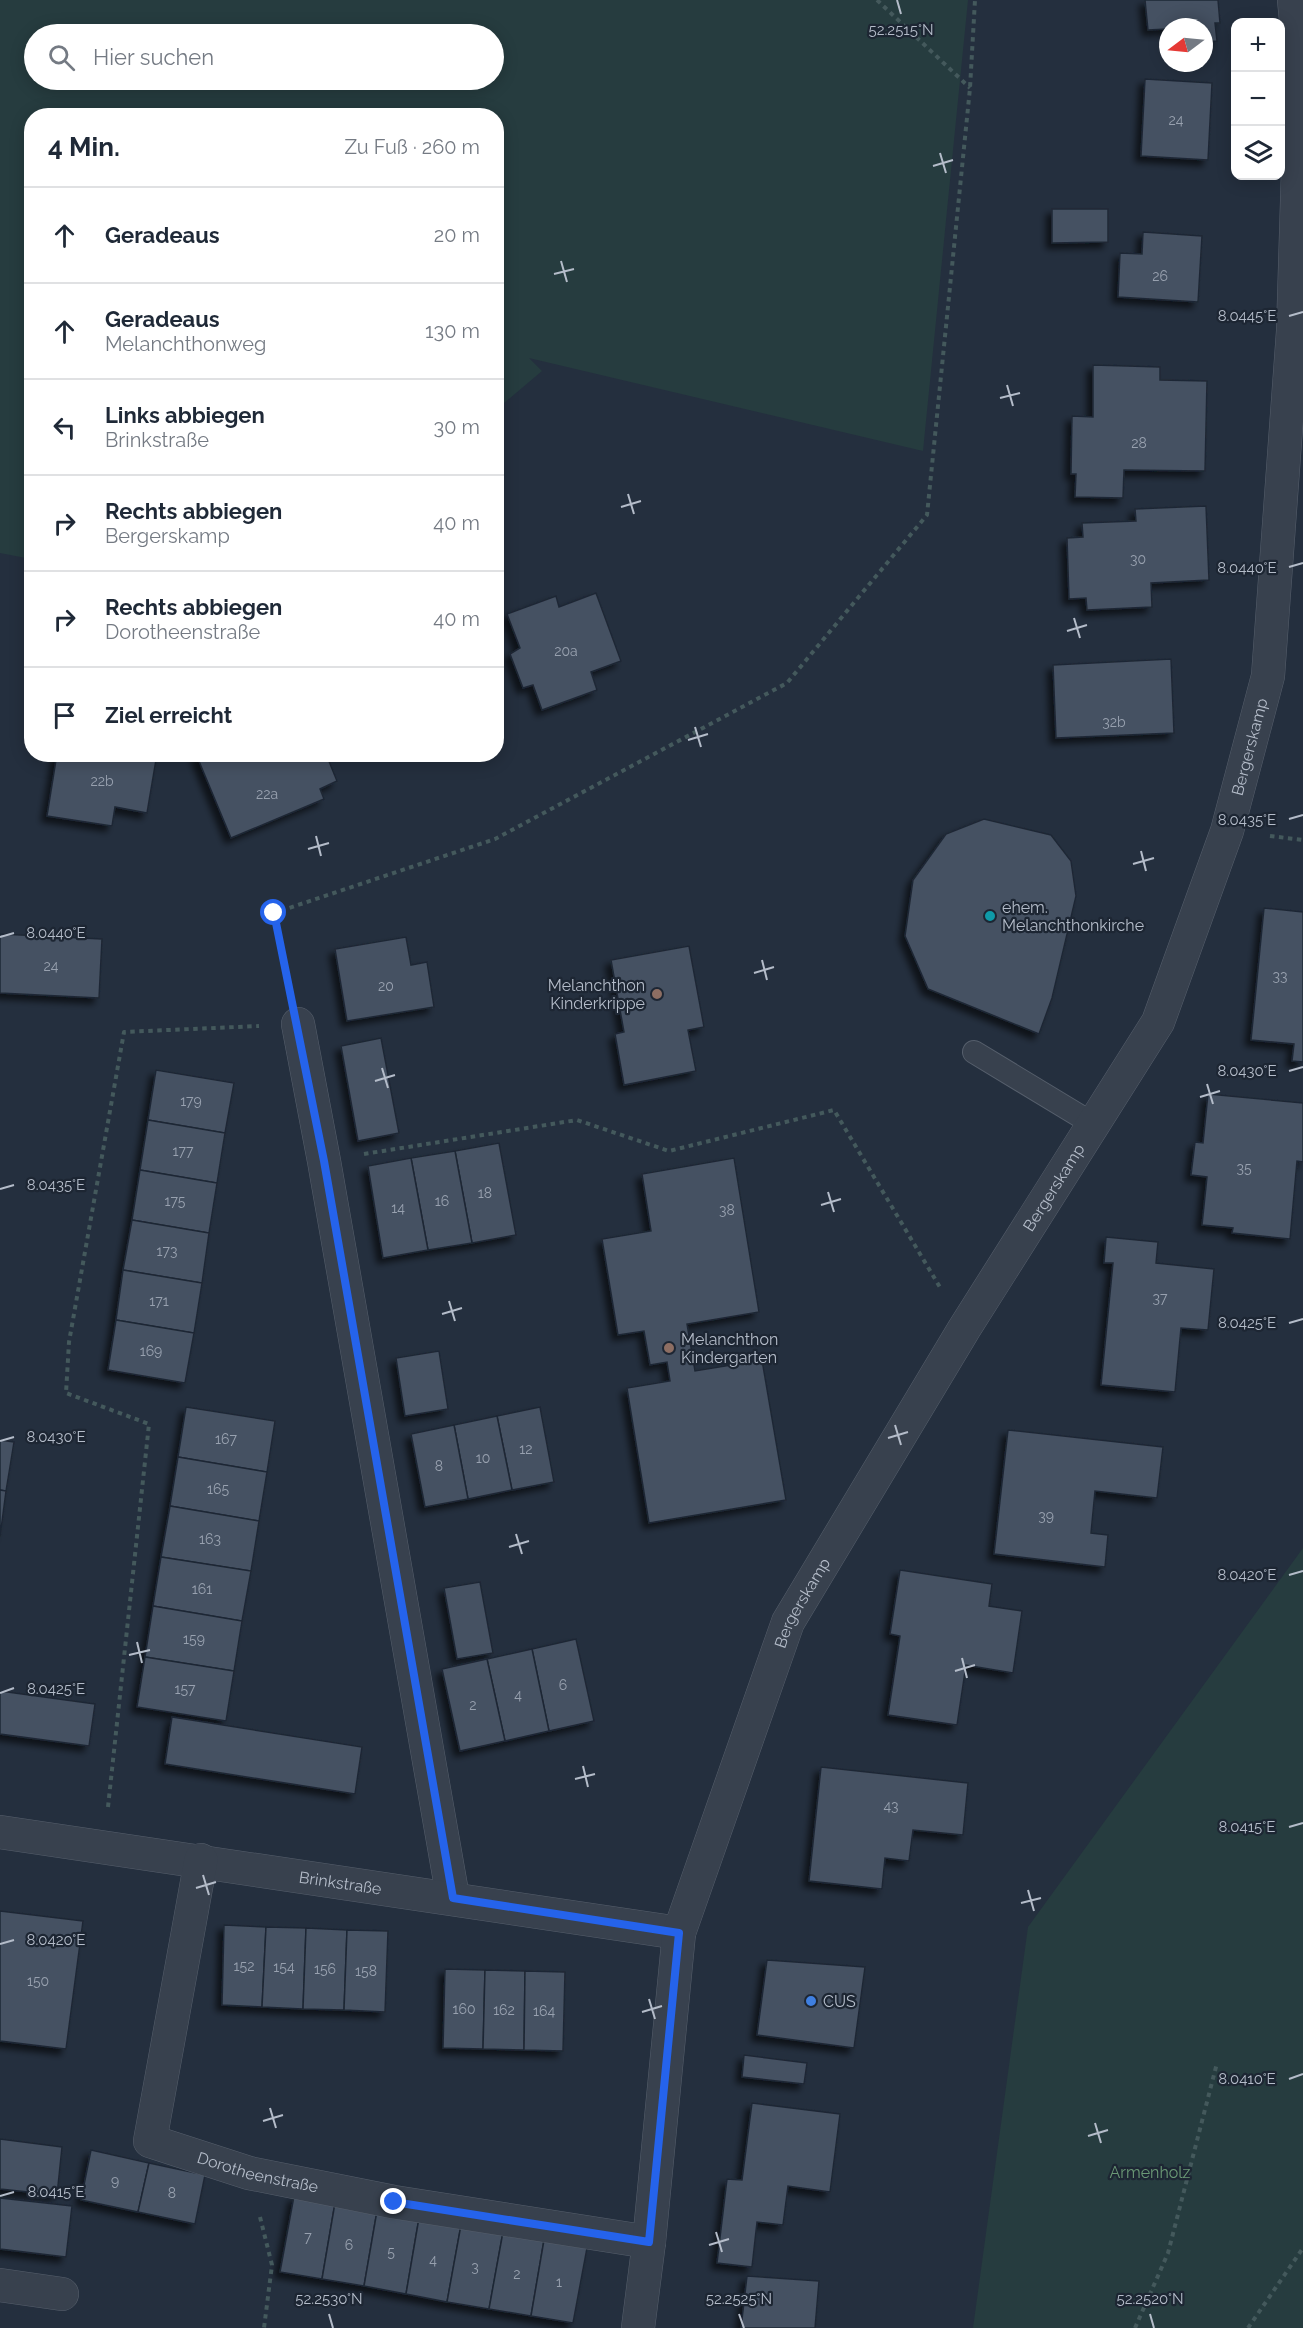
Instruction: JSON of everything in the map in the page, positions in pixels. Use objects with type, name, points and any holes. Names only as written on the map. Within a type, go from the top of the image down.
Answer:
[{"type":"street","name":"Bergerskamp","points":[[638,2328],[649,2242],[679,1933],[788,1622],[964,1329],[1158,1022],[1227,831],[1268,676],[1298,331],[1301,71],[1294,0]]},
{"type":"street","points":[[298,1024],[453,1898]]},
{"type":"street","name":"Brinkstraße","points":[[0,1832],[201,1860],[679,1933]]},
{"type":"street","name":"Dorotheenstraße","points":[[201,1860],[150,2141],[249,2173],[394,2202],[649,2242]]},
{"type":"street","points":[[0,2285],[62,2294]]},
{"type":"lane","points":[[974,1052],[1093,1124]]},
{"type":"path","points":[[877,0],[970,88]]},
{"type":"path","points":[[104,1846],[149,1424],[66,1393],[69,1342],[124,1032],[298,1024],[274,913],[495,839],[786,683],[927,514],[970,88],[975,0]]},
{"type":"path","points":[[324,1161],[577,1120],[669,1150],[834,1110],[964,1329]]},
{"type":"path","points":[[1135,2328],[1168,2253],[1217,2063]]},
{"type":"path","points":[[249,2173],[272,2265],[264,2328]]},
{"type":"path","points":[[1248,2328],[1303,2248]]},
{"type":"green space","points":[[0,0],[968,0],[923,451],[529,358],[542,371],[504,403],[504,108],[24,108],[24,558],[0,553]]},
{"type":"green space","name":"Armenholz","points":[[1303,1548],[1303,2328],[973,2328],[1028,1927]]},
{"type":"building","points":[[1145,0],[1218,0],[1220,23],[1215,23],[1217,41],[1213,41],[1213,18],[1159,18],[1159,29],[1148,30]]},
{"type":"building","points":[[1145,79],[1212,83],[1208,160],[1141,156]]},
{"type":"building","points":[[1052,209],[1108,209],[1108,242],[1052,243]]},
{"type":"building","points":[[1143,232],[1202,236],[1198,302],[1118,297],[1120,253],[1142,254]]},
{"type":"building","points":[[1093,365],[1160,367],[1160,380],[1207,381],[1205,471],[1124,470],[1123,498],[1075,497],[1076,474],[1071,474],[1072,416],[1093,417]]},
{"type":"building","points":[[1206,506],[1209,580],[1151,583],[1152,607],[1087,610],[1086,598],[1069,599],[1067,538],[1083,537],[1082,523],[1136,521],[1135,509]]},
{"type":"building","points":[[596,593],[621,661],[591,672],[597,690],[542,710],[533,685],[523,688],[510,654],[520,648],[507,614],[556,596],[559,607]]},
{"type":"building","points":[[1171,659],[1174,733],[1056,738],[1053,665]]},
{"type":"building","points":[[56,762],[156,762],[147,813],[115,807],[112,826],[47,816]]},
{"type":"building","points":[[199,762],[329,762],[337,781],[320,789],[324,799],[231,838]]},
{"type":"building","name":"ehem. Melanchthonkirche","points":[[984,819],[1051,835],[1071,861],[1076,896],[1052,998],[1039,1034],[928,989],[905,936],[913,880],[946,834]]},
{"type":"building","points":[[1264,908],[1303,912],[1303,1062],[1292,1061],[1294,1044],[1251,1040]]},
{"type":"building","points":[[0,934],[102,939],[99,998],[0,993]]},
{"type":"building","points":[[406,937],[411,965],[427,962],[434,1007],[347,1021],[335,949]]},
{"type":"building","name":"Melanchthon Kinderkrippe","points":[[689,946],[704,1027],[688,1030],[696,1071],[624,1085],[615,1034],[624,1032],[611,960]]},
{"type":"building","points":[[381,1038],[399,1133],[358,1141],[341,1046]]},
{"type":"building","points":[[156,1070],[234,1083],[225,1133],[148,1120]]},
{"type":"building","points":[[1208,1094],[1303,1103],[1303,1162],[1297,1161],[1290,1239],[1232,1233],[1233,1228],[1202,1225],[1207,1177],[1191,1175],[1195,1142],[1203,1143]]},
{"type":"building","points":[[148,1120],[225,1133],[217,1183],[140,1170]]},
{"type":"building","points":[[499,1143],[516,1235],[472,1243],[455,1151]]},
{"type":"building","points":[[455,1151],[472,1243],[428,1250],[411,1158]]},
{"type":"building","points":[[411,1158],[428,1250],[383,1258],[368,1166]]},
{"type":"building","name":"Melanchthon Kindergarten","points":[[734,1158],[759,1312],[687,1324],[695,1371],[762,1360],[786,1500],[649,1523],[627,1388],[670,1381],[667,1362],[650,1365],[644,1331],[618,1335],[602,1239],[651,1231],[642,1174]]},
{"type":"building","points":[[140,1170],[217,1183],[209,1233],[132,1220]]},
{"type":"building","points":[[132,1220],[209,1233],[202,1283],[123,1270]]},
{"type":"building","points":[[1106,1237],[1158,1242],[1156,1263],[1214,1269],[1208,1330],[1181,1328],[1175,1392],[1101,1385],[1113,1263],[1104,1263]]},
{"type":"building","points":[[123,1270],[202,1283],[194,1333],[116,1320]]},
{"type":"building","points":[[116,1320],[194,1333],[185,1383],[108,1370]]},
{"type":"building","points":[[439,1351],[448,1409],[405,1416],[396,1358]]},
{"type":"building","points":[[186,1407],[275,1421],[267,1472],[178,1457]]},
{"type":"building","points":[[540,1407],[554,1482],[512,1490],[497,1416]]},
{"type":"building","points":[[497,1416],[512,1490],[468,1499],[454,1425]]},
{"type":"building","points":[[454,1425],[468,1499],[425,1507],[411,1434]]},
{"type":"building","points":[[1008,1430],[1163,1447],[1157,1498],[1095,1491],[1091,1533],[1108,1535],[1105,1567],[994,1554]]},
{"type":"building","points":[[0,1440],[14,1442],[6,1491],[0,1490]]},
{"type":"building","points":[[178,1457],[267,1472],[259,1521],[170,1506]]},
{"type":"building","points":[[0,1490],[6,1491],[0,1537]]},
{"type":"building","points":[[170,1506],[259,1521],[251,1571],[161,1557]]},
{"type":"building","points":[[161,1557],[251,1571],[242,1621],[153,1606]]},
{"type":"building","points":[[900,1570],[992,1584],[989,1606],[1022,1611],[1013,1673],[966,1665],[957,1725],[888,1715],[900,1636],[890,1634]]},
{"type":"building","points":[[480,1582],[493,1653],[457,1659],[444,1588]]},
{"type":"building","points":[[153,1606],[242,1621],[234,1671],[145,1657]]},
{"type":"building","points":[[576,1639],[594,1721],[549,1731],[532,1649]]},
{"type":"building","points":[[532,1649],[549,1731],[505,1741],[487,1659]]},
{"type":"building","points":[[145,1657],[234,1671],[226,1721],[137,1707]]},
{"type":"building","points":[[487,1659],[505,1741],[460,1751],[442,1669]]},
{"type":"building","points":[[0,1691],[95,1704],[89,1746],[0,1734]]},
{"type":"building","points":[[172,1717],[362,1747],[355,1794],[165,1764]]},
{"type":"building","points":[[821,1767],[968,1783],[963,1835],[913,1830],[909,1861],[885,1858],[882,1889],[809,1881]]},
{"type":"building","points":[[0,1911],[83,1921],[66,2049],[0,2041]]},
{"type":"building","points":[[224,1925],[266,1927],[262,2007],[222,2005]]},
{"type":"building","points":[[266,1927],[306,1928],[303,2009],[262,2007]]},
{"type":"building","points":[[306,1928],[347,1930],[344,2010],[303,2009]]},
{"type":"building","points":[[347,1930],[388,1931],[385,2012],[344,2010]]},
{"type":"building","name":"CUS","points":[[767,1960],[865,1967],[854,2048],[757,2035]]},
{"type":"building","points":[[445,1969],[485,1970],[483,2049],[443,2048]]},
{"type":"building","points":[[485,1970],[525,1971],[524,2050],[483,2049]]},
{"type":"building","points":[[525,1971],[565,1972],[563,2051],[524,2050]]},
{"type":"building","points":[[744,2055],[807,2063],[804,2084],[742,2077]]},
{"type":"building","points":[[752,2103],[840,2114],[830,2192],[788,2186],[783,2225],[757,2222],[752,2267],[717,2263],[727,2179],[742,2180]]},
{"type":"building","points":[[0,2139],[62,2147],[57,2195],[0,2189]]},
{"type":"building","points":[[91,2150],[149,2163],[138,2212],[81,2200]]},
{"type":"building","points":[[149,2163],[205,2175],[195,2224],[138,2212]]},
{"type":"building","points":[[294,2196],[335,2203],[322,2279],[280,2272]]},
{"type":"building","points":[[0,2198],[72,2206],[66,2257],[0,2249]]},
{"type":"building","points":[[335,2203],[377,2211],[364,2286],[322,2279]]},
{"type":"building","points":[[377,2211],[419,2218],[406,2294],[364,2286]]},
{"type":"building","points":[[419,2218],[461,2225],[447,2302],[406,2294]]},
{"type":"building","points":[[461,2225],[503,2232],[489,2309],[447,2302]]},
{"type":"building","points":[[503,2232],[544,2240],[531,2316],[489,2309]]},
{"type":"building","points":[[544,2240],[587,2248],[573,2323],[531,2316]]},
{"type":"building","points":[[747,2276],[819,2281],[815,2328],[741,2328]]},
{"type":"place","name":"ehem. Melanchthonkirche","points":[[990,916]]},
{"type":"place","name":"Melanchthon Kinderkrippe","points":[[657,994]]},
{"type":"place","name":"Melanchthon Kindergarten","points":[[669,1348]]},
{"type":"place","name":"CUS","points":[[811,2001]]},
{"type":"route","points":[[274,913],[324,1161],[453,1898],[679,1933],[649,2242],[394,2202]]}]
